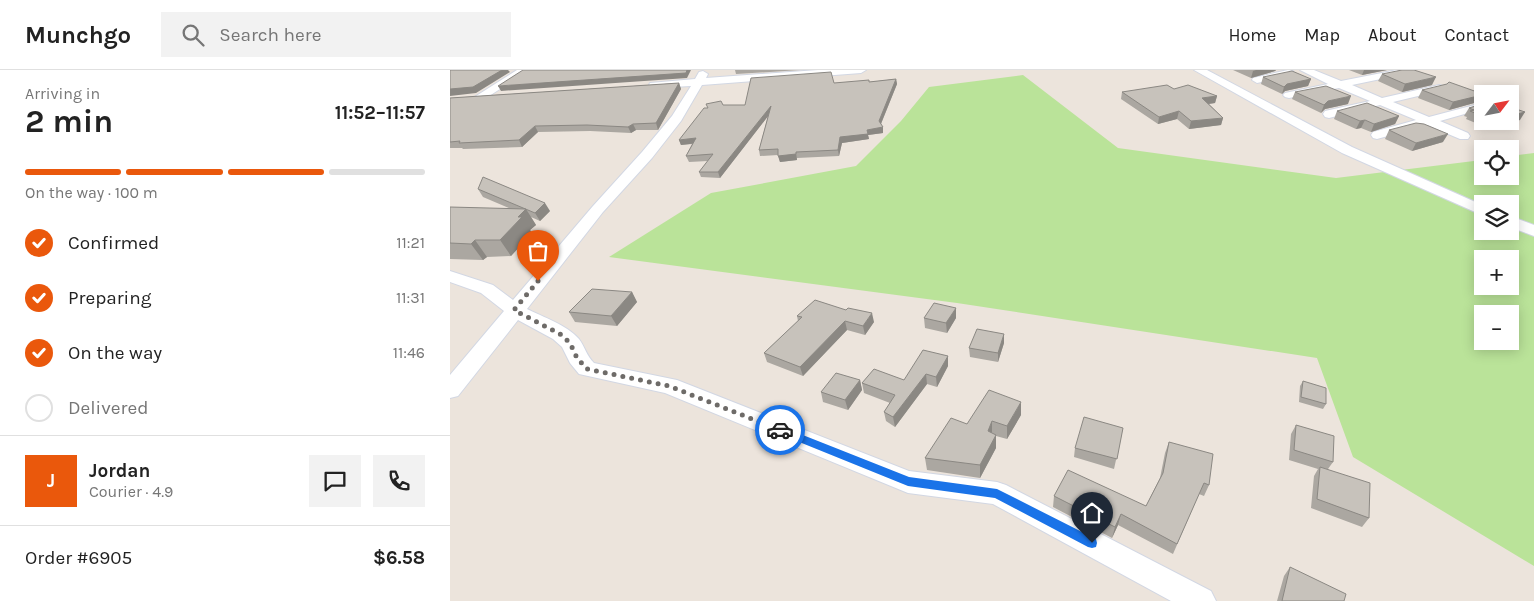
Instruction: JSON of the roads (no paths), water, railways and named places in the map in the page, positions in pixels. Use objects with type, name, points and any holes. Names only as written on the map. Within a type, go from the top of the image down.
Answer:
[{"type":"street","points":[[499,96],[474,98],[524,70]]},
{"type":"street","points":[[638,87],[701,76],[861,70]]},
{"type":"street","points":[[1199,70],[1347,150],[1474,206]]},
{"type":"street","points":[[1256,80],[1305,70],[1464,136]]},
{"type":"street","points":[[1289,95],[1396,73]]},
{"type":"street","points":[[450,390],[598,209],[647,155],[677,118],[701,76]]},
{"type":"street","points":[[1329,114],[1439,88]]},
{"type":"street","points":[[1377,134],[1474,108]]},
{"type":"street","points":[[1519,225],[1534,231]]},
{"type":"street","points":[[450,276],[487,289],[514,310],[560,334],[570,343],[577,358],[587,369],[669,386],[908,482],[997,494],[1201,601]]}]
